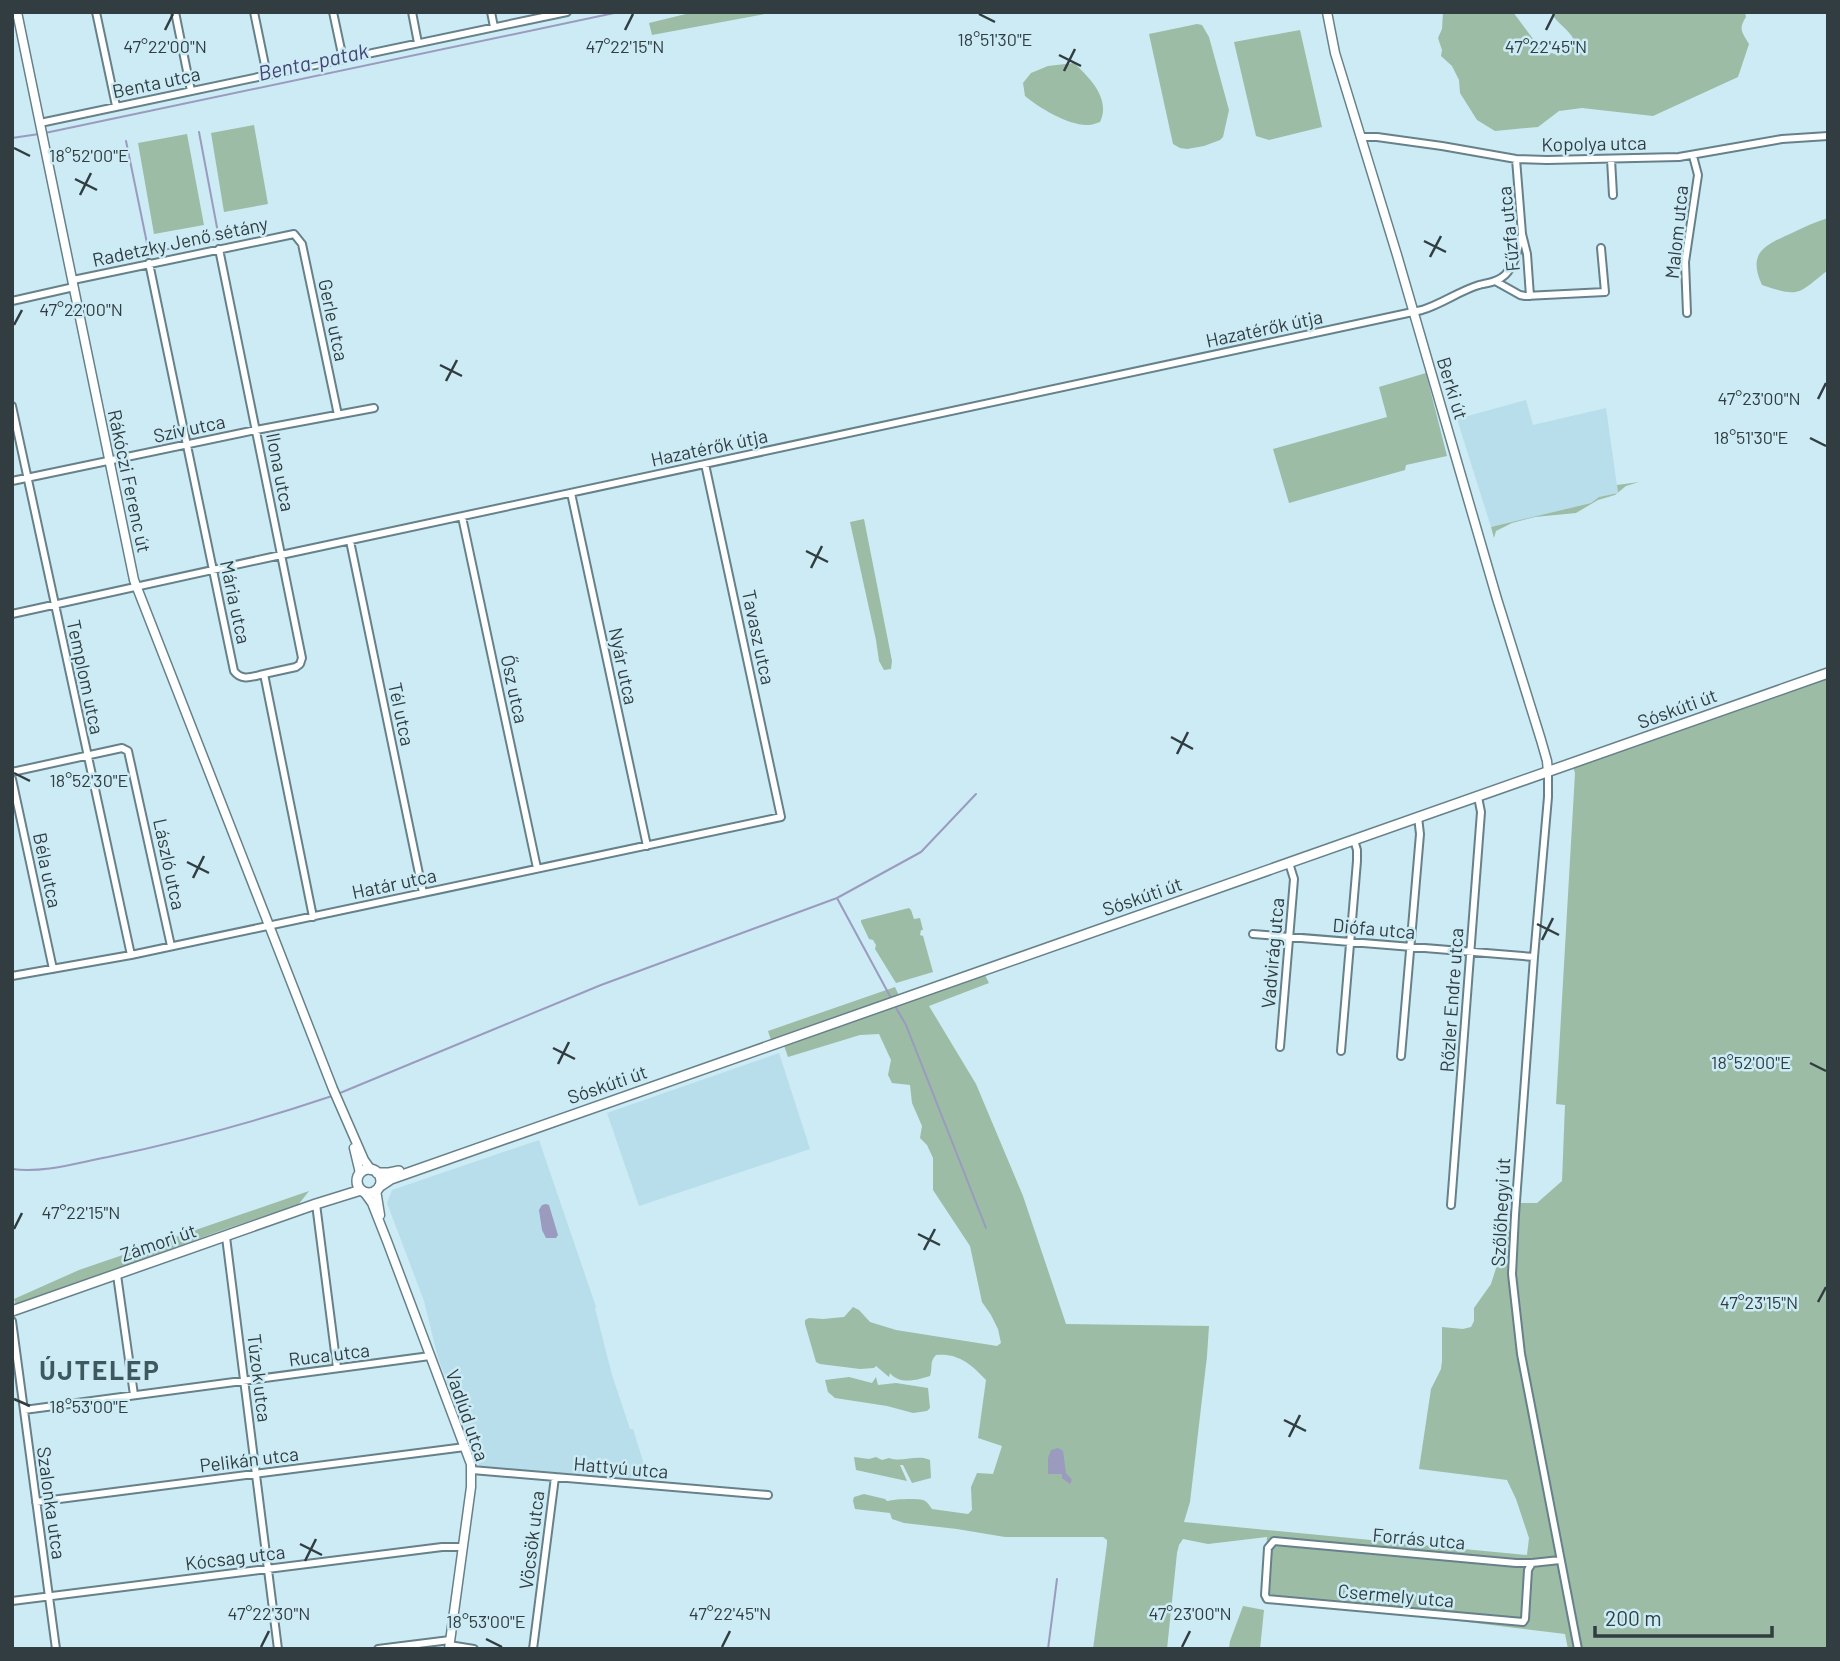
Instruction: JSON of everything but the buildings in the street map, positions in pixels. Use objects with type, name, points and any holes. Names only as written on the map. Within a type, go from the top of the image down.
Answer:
[{"type":"main road","name":"Sóskúti út","points":[[378,1188],[391,1179],[1828,673]]},
{"type":"main road","name":"Sóskúti út","points":[[374,1171],[389,1173],[468,1152]]},
{"type":"main road","points":[[365,1170],[374,1171],[380,1181],[378,1188],[370,1193],[363,1191],[358,1185],[359,1176],[365,1170]]},
{"type":"main road","name":"Zámori út","points":[[316,1204],[347,1187],[359,1176]]},
{"type":"main road","name":"Zámori út","points":[[12,1311],[316,1204],[363,1191]]},
{"type":"street","name":"Rákóczi Ferenc út","points":[[17,12],[137,587],[347,1121]]},
{"type":"street","points":[[96,12],[116,106]]},
{"type":"street","points":[[175,12],[191,91]]},
{"type":"street","points":[[254,12],[267,75]]},
{"type":"street","points":[[333,12],[343,59]]},
{"type":"street","points":[[412,12],[418,43]]},
{"type":"street","points":[[491,12],[494,27]]},
{"type":"street","name":"Benta utca","points":[[40,123],[567,12]]},
{"type":"street","name":"Berki út","points":[[1327,12],[1335,53],[1541,740],[1548,772]]},
{"type":"street","name":"Kopolya utca","points":[[1361,137],[1442,146],[1516,159],[1611,159],[1693,156],[1782,139],[1828,136]]},
{"type":"street","name":"Malom utca","points":[[1687,313],[1685,262],[1698,175],[1693,156]]},
{"type":"street","name":"Fűzfa utca","points":[[1516,159],[1530,296]]},
{"type":"street","points":[[1611,159],[1613,195]]},
{"type":"street","name":"Radetzky Jenő sétány","points":[[12,301],[149,263],[294,234]]},
{"type":"street","name":"Gerle utca","points":[[294,234],[302,244],[338,415]]},
{"type":"street","points":[[1494,281],[1509,270],[1522,234]]},
{"type":"street","points":[[1494,281],[1520,295],[1530,296],[1605,292],[1601,248]]},
{"type":"street","name":"Ilona utca","points":[[219,249],[302,662],[296,667],[264,674]]},
{"type":"street","name":"Mária utca","points":[[149,263],[234,671],[237,676],[244,678],[264,674]]},
{"type":"street","name":"Hazatérők útja","points":[[12,614],[1414,312],[1433,307],[1471,288],[1494,281]]},
{"type":"street","name":"Templom utca","points":[[12,406],[131,954]]},
{"type":"street","name":"Szív utca","points":[[12,481],[373,408]]},
{"type":"street","name":"Tavasz utca","points":[[705,464],[781,817]]},
{"type":"street","name":"Nyár utca","points":[[571,493],[647,846]]},
{"type":"street","name":"Ősz utca","points":[[462,517],[537,868]]},
{"type":"street","name":"Tél utca","points":[[350,541],[423,893]]},
{"type":"street","points":[[264,674],[313,916]]},
{"type":"street","name":"László utca","points":[[88,755],[122,748],[130,755],[171,946]]},
{"type":"street","points":[[12,772],[88,755]]},
{"type":"street","name":"Szőlőhegyi út","points":[[1548,772],[1513,1248],[1513,1287],[1521,1354],[1578,1649]]},
{"type":"street","name":"Béla utca","points":[[12,779],[53,969]]},
{"type":"street","name":"Rőzler Endre utca","points":[[1451,1205],[1482,812],[1478,797]]},
{"type":"street","name":"Határ utca","points":[[12,976],[171,946],[781,817]]},
{"type":"street","points":[[1401,1056],[1420,834],[1418,817]]},
{"type":"street","points":[[1340,1051],[1357,861],[1354,840]]},
{"type":"street","name":"Vadvirág utca","points":[[1280,1047],[1294,879],[1289,863]]},
{"type":"street","name":"Diófa utca","points":[[1253,934],[1534,957]]},
{"type":"street","points":[[347,1121],[364,1160],[374,1171]]},
{"type":"street","points":[[347,1121],[359,1176]]},
{"type":"street","name":"Vadlúd utca","points":[[378,1188],[387,1241]]},
{"type":"street","name":"Vadlúd utca","points":[[363,1191],[372,1203],[387,1241],[472,1470],[449,1645]]},
{"type":"street","points":[[316,1204],[337,1368]]},
{"type":"street","name":"Túzok utca","points":[[226,1237],[278,1649]]},
{"type":"street","points":[[117,1275],[134,1395]]},
{"type":"street","name":"Szalonka utca","points":[[12,1321],[56,1649]]},
{"type":"street","name":"Ruca utca","points":[[24,1410],[430,1356]]},
{"type":"street","name":"Pelikán utca","points":[[36,1502],[465,1447]]},
{"type":"street","name":"Hattyú utca","points":[[472,1470],[768,1494]]},
{"type":"street","name":"Vöcsök utca","points":[[533,1649],[555,1477]]},
{"type":"street","name":"Forrás utca","points":[[1274,1541],[1532,1563],[1560,1560]]},
{"type":"street","name":"Csermely utca","points":[[1274,1541],[1267,1552],[1267,1599],[1493,1620],[1523,1622],[1528,1574],[1532,1563]]},
{"type":"street","name":"Kócsag utca","points":[[12,1601],[442,1546],[462,1547]]},
{"type":"street","points":[[378,1649],[449,1645],[474,1649]]},
{"type":"shaded area","points":[[1526,400],[1533,425],[1606,408],[1618,493],[1599,497],[1591,503],[1491,527],[1457,419]]},
{"type":"shaded area","points":[[779,1053],[810,1149],[639,1206],[607,1113]]},
{"type":"shaded area","points":[[539,1140],[596,1307],[612,1375],[647,1474],[635,1473],[630,1478],[603,1479],[480,1467],[438,1358],[424,1301],[387,1203],[392,1190]]},
{"type":"shaded area","points":[[546,1204],[549,1205],[558,1235],[556,1238],[546,1238],[542,1230],[539,1210]]},
{"type":"shaded area","points":[[1058,1448],[1063,1451],[1066,1473],[1072,1480],[1070,1484],[1062,1478],[1062,1474],[1048,1474],[1051,1450]]},
{"type":"green space","points":[[694,12],[776,12],[652,35],[649,23]]},
{"type":"green space","points":[[1443,12],[1513,12],[1542,51],[1560,55],[1569,51],[1574,40],[1551,12],[1745,12],[1742,31],[1749,44],[1738,77],[1653,116],[1582,108],[1559,111],[1538,127],[1495,131],[1477,120],[1460,93],[1459,80],[1452,66],[1441,56],[1438,38],[1442,29]]},
{"type":"green space","points":[[1202,25],[1209,37],[1229,110],[1220,140],[1187,149],[1173,144],[1149,34]]},
{"type":"green space","points":[[1300,30],[1322,127],[1269,140],[1256,136],[1234,42]]},
{"type":"green space","points":[[1074,63],[1092,82],[1101,97],[1103,113],[1100,122],[1088,125],[1073,123],[1046,111],[1025,96],[1023,83],[1031,73],[1048,66]]},
{"type":"green space","points":[[254,125],[268,204],[224,212],[211,133]]},
{"type":"green space","points":[[187,134],[204,225],[154,234],[138,143]]},
{"type":"green space","points":[[1828,218],[1828,270],[1798,291],[1784,292],[1762,285],[1757,265],[1761,251],[1774,242]]},
{"type":"green space","points":[[1426,373],[1447,456],[1406,465],[1405,470],[1289,503],[1273,449],[1387,417],[1379,387]]},
{"type":"green space","points":[[1639,482],[1626,486],[1618,493],[1617,485]]},
{"type":"green space","points":[[1617,493],[1576,513],[1535,517],[1512,523],[1496,531],[1494,538],[1491,527],[1591,503],[1599,497]]},
{"type":"green space","points":[[864,519],[892,661],[891,669],[884,670],[879,661],[850,522]]},
{"type":"green space","points":[[1828,670],[1828,1649],[1568,1649],[1565,1634],[1263,1597],[1267,1537],[1208,1544],[1183,1539],[1177,1553],[1167,1649],[1093,1649],[1107,1544],[1103,1537],[1005,1537],[904,1523],[892,1519],[890,1513],[855,1509],[854,1497],[864,1494],[887,1501],[923,1500],[932,1509],[968,1514],[972,1510],[971,1487],[977,1473],[993,1474],[1002,1446],[978,1438],[986,1380],[964,1361],[944,1355],[936,1355],[934,1358],[930,1376],[909,1380],[898,1379],[890,1373],[889,1377],[876,1366],[860,1369],[820,1364],[816,1362],[805,1320],[844,1317],[853,1307],[870,1322],[896,1330],[997,1346],[1001,1343],[998,1329],[982,1302],[970,1246],[933,1190],[933,1158],[920,1138],[922,1126],[912,1103],[910,1085],[892,1083],[888,1075],[891,1060],[879,1034],[860,1035],[788,1057],[781,1037],[771,1040],[768,1031],[895,987],[903,1004],[985,975],[989,983],[929,1006],[976,1084],[1023,1196],[1066,1324],[1209,1326],[1190,1502],[1184,1522],[1527,1555],[1529,1538],[1507,1480],[1419,1469],[1431,1389],[1441,1369],[1442,1327],[1471,1327],[1474,1308],[1491,1284],[1498,1262],[1501,1231],[1516,1233],[1518,1203],[1537,1203],[1562,1181],[1565,1105],[1556,1104],[1575,773],[1571,761]]},
{"type":"green space","points":[[909,908],[914,919],[920,918],[923,930],[920,935],[923,936],[933,972],[896,983],[875,949],[873,940],[869,939],[861,920]]},
{"type":"green space","points":[[309,1191],[298,1205],[16,1305],[14,1299],[79,1270]]},
{"type":"green space","points":[[849,1377],[872,1383],[876,1377],[878,1385],[896,1383],[928,1388],[930,1408],[913,1413],[835,1398],[828,1392],[825,1380]]},
{"type":"green space","points":[[854,1457],[876,1457],[882,1460],[925,1458],[930,1460],[931,1478],[912,1483],[903,1465],[900,1465],[907,1481],[856,1470]]},
{"type":"green space","points":[[1243,1606],[1264,1610],[1260,1649],[1229,1649]]},
{"type":"waterway","name":"Benta-patak","points":[[45,133],[619,12]]},
{"type":"waterway","points":[[199,132],[219,238]]},
{"type":"waterway","name":"Benta-patak","points":[[12,138],[39,134]]},
{"type":"waterway","points":[[126,141],[149,253],[226,237]]},
{"type":"waterway","points":[[231,236],[258,231]]},
{"type":"waterway","points":[[340,1093],[601,985],[837,898],[921,852],[976,794]]},
{"type":"waterway","points":[[837,898],[891,998]]},
{"type":"waterway","points":[[895,1006],[906,1025],[986,1228]]},
{"type":"waterway","points":[[12,1169],[48,1169],[136,1151],[249,1122],[332,1096]]},
{"type":"waterway","points":[[1048,1649],[1057,1579]]},
{"type":"district","name":"ÚJTELEP","points":[[100,1369]]}]
